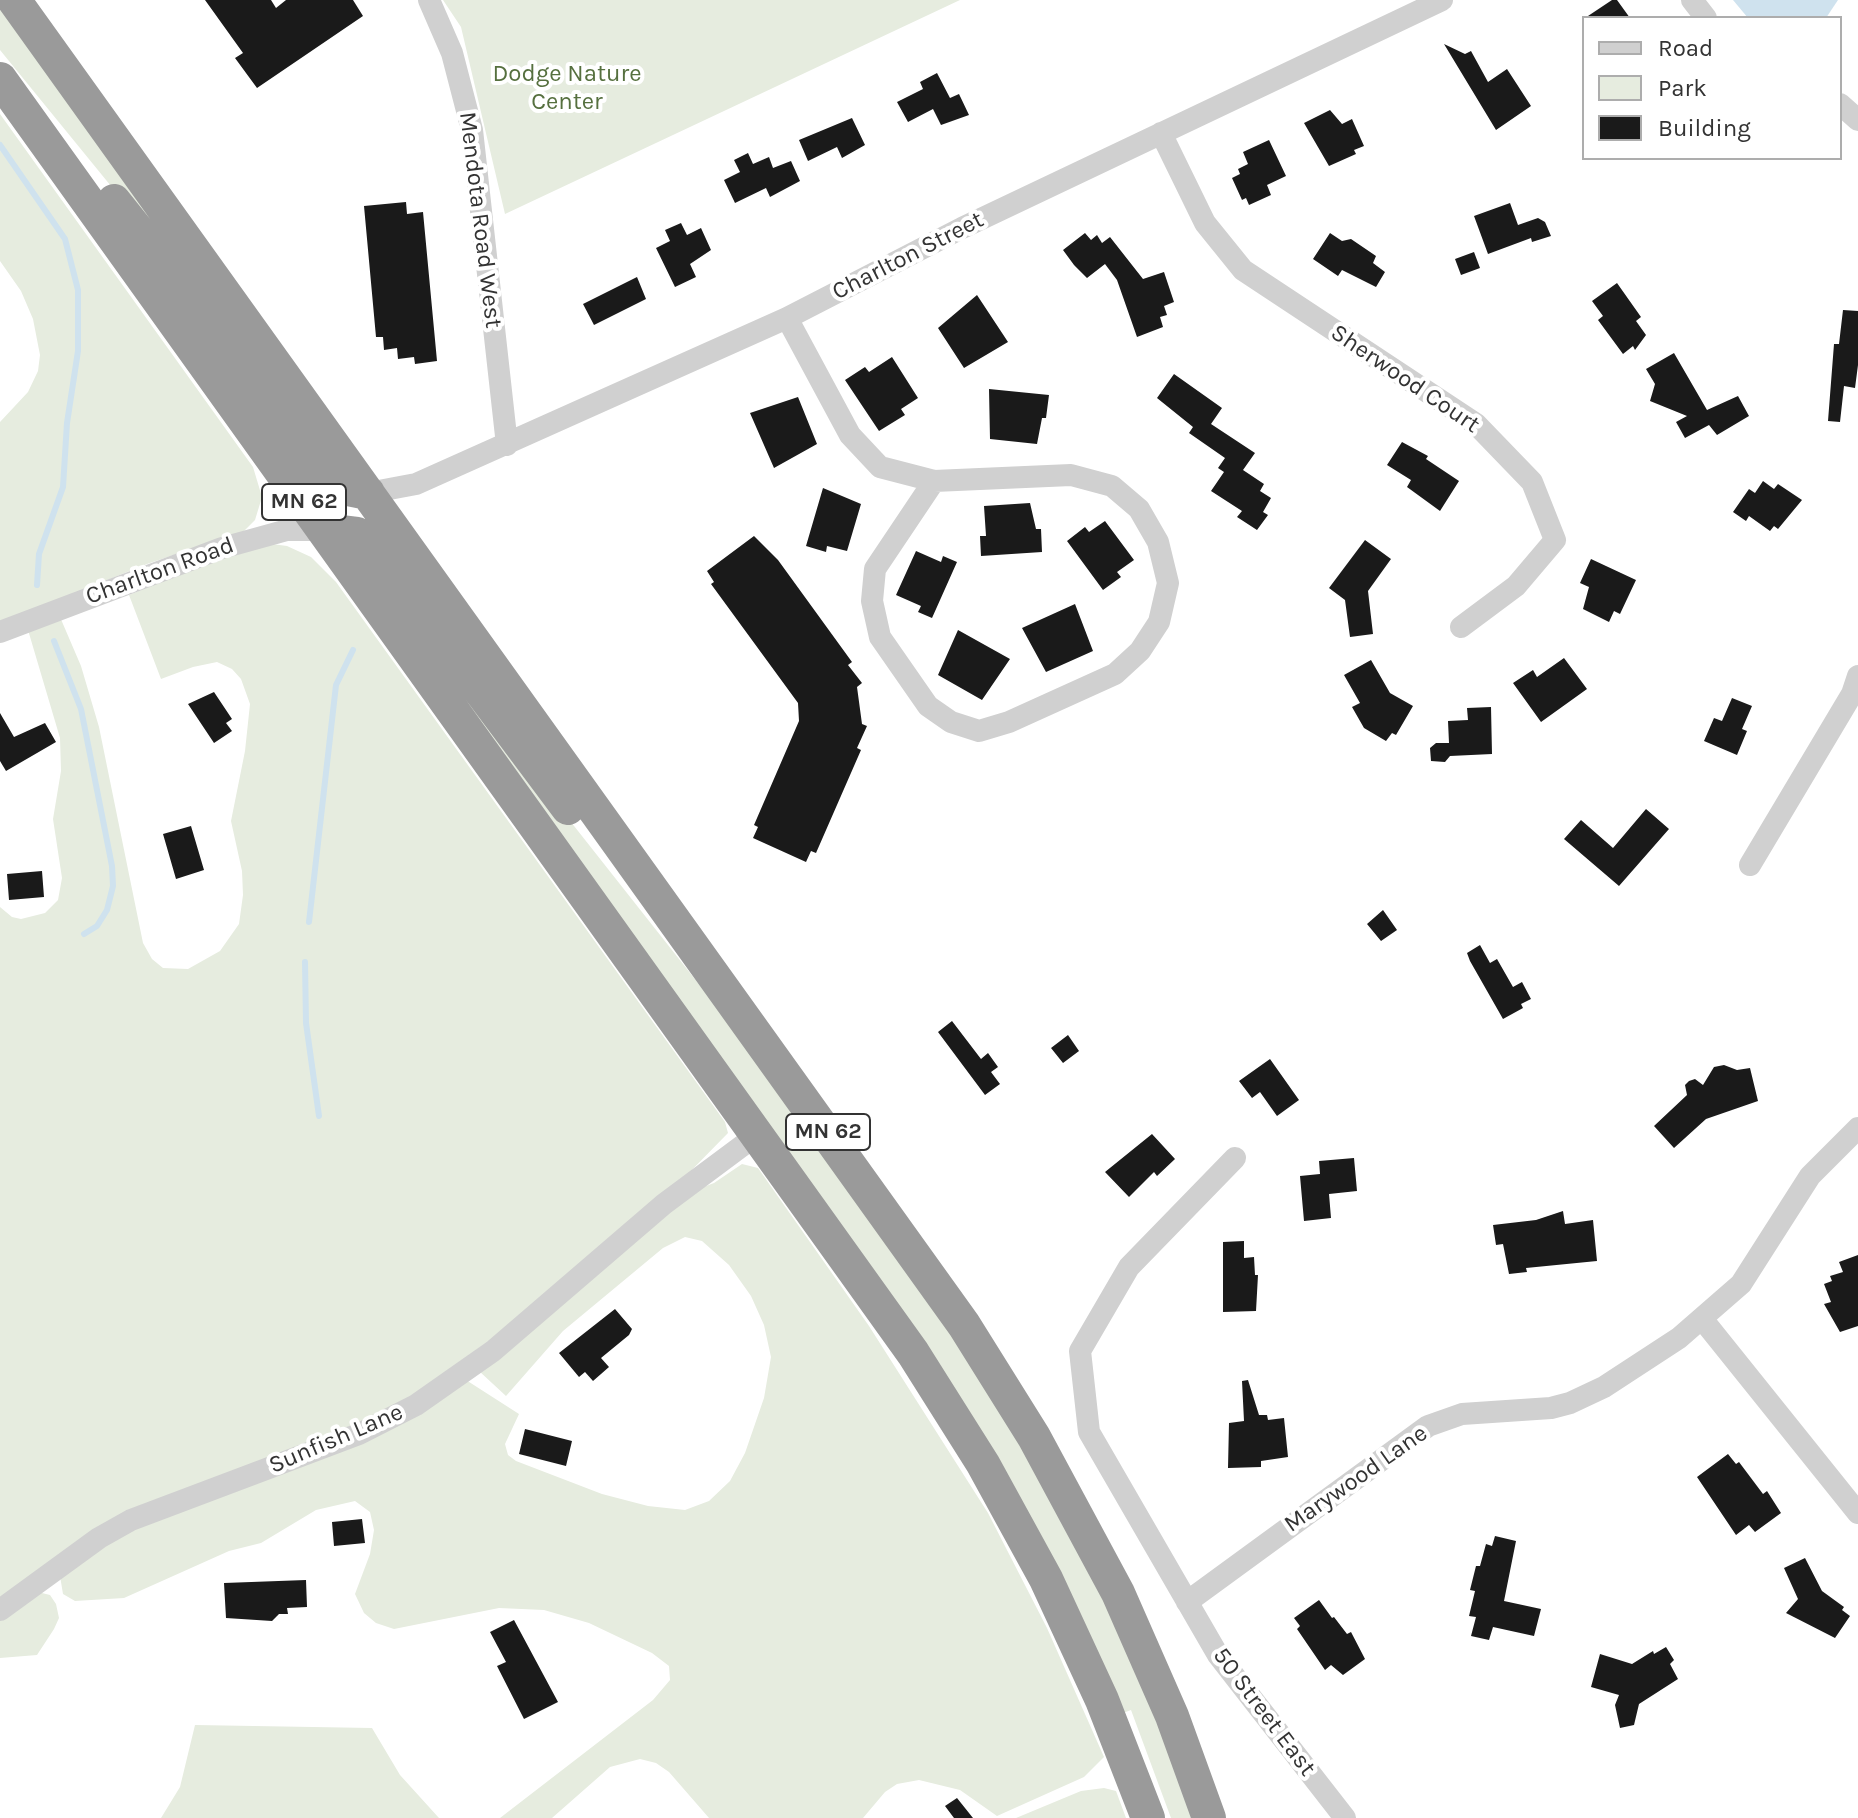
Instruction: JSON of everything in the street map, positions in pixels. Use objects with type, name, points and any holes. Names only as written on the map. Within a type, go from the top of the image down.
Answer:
[{"type":"highway","name":"MN 62","points":[[14,0],[955,1313],[1049,1463],[1118,1593],[1155,1674],[1209,1818]]},
{"type":"highway","points":[[0,68],[60,136],[185,290],[323,476],[338,487],[368,493]]},
{"type":"highway","name":"MN 62","points":[[0,79],[913,1353],[1005,1503],[1084,1659],[1148,1818]]},
{"type":"highway","points":[[324,530],[357,534],[370,543],[490,708],[646,909],[758,1035]]},
{"type":"street","name":"Mendota Road West","points":[[429,0],[452,53],[472,130],[507,445]]},
{"type":"street","name":"Charlton Street","points":[[368,493],[410,487],[787,318],[962,228],[1442,0]]},
{"type":"street","points":[[1692,0],[1704,16]]},
{"type":"street","points":[[1842,106],[1858,120]]},
{"type":"street","name":"Sherwood Court","points":[[1161,133],[1205,223],[1243,270],[1476,424],[1532,482],[1555,540],[1516,586],[1461,627]]},
{"type":"street","points":[[787,318],[850,435],[880,467],[934,481],[1071,475],[1112,486],[1139,509],[1158,542],[1168,583],[1159,622],[1140,651],[1115,674],[1009,722],[979,731],[951,722],[928,706],[880,637],[872,601],[875,569],[934,481]]},
{"type":"street","name":"Charlton Road","points":[[0,632],[211,551],[287,530],[324,530]]},
{"type":"street","points":[[1750,865],[1852,694],[1858,676]]},
{"type":"street","name":"Marywood Lane","points":[[1187,1602],[1428,1426],[1462,1414],[1551,1408],[1579,1400],[1703,1320],[1758,1262],[1817,1167],[1858,1128]]},
{"type":"street","name":"Sunfish Lane","points":[[0,1610],[99,1538],[138,1516],[359,1434],[416,1405],[493,1351],[664,1204],[758,1134]]},
{"type":"street","name":"50 Street East","points":[[1235,1158],[1129,1267],[1080,1351],[1089,1432],[1218,1655],[1345,1818]]},
{"type":"street","points":[[1703,1320],[1858,1513]]},
{"type":"green space","name":"Dodge Nature Center","points":[[443,0],[960,0],[505,214],[461,27]]},
{"type":"green space","points":[[0,5],[205,290],[199,294],[0,50]]},
{"type":"green space","points":[[0,114],[253,467],[262,497],[255,520],[244,531],[147,564],[0,623],[0,422],[28,392],[38,371],[40,355],[33,319],[21,291],[0,261]]},
{"type":"green space","points":[[272,544],[287,546],[311,557],[336,582],[725,1122],[728,1133],[681,1181],[526,1314],[393,1410],[180,1491],[0,1602],[0,907],[12,917],[21,919],[45,913],[58,900],[62,878],[53,819],[61,771],[60,738],[28,630],[60,617],[81,666],[99,727],[143,943],[152,959],[163,968],[188,969],[220,951],[239,924],[242,871],[231,821],[245,751],[250,704],[241,679],[232,669],[217,662],[161,679],[129,595],[225,556]]},
{"type":"green space","points":[[354,547],[765,1068],[927,1296],[999,1407],[1085,1560],[1142,1680],[1194,1818],[1171,1818],[1131,1710],[1123,1713],[1078,1613]]},
{"type":"green space","points":[[742,1164],[758,1168],[869,1326],[988,1513],[1047,1628],[1104,1757],[1084,1777],[997,1816],[960,1790],[919,1780],[897,1784],[885,1792],[863,1818],[709,1818],[669,1772],[656,1763],[640,1759],[610,1767],[552,1818],[500,1818],[653,1700],[670,1680],[669,1666],[652,1653],[589,1623],[544,1610],[499,1608],[394,1629],[376,1623],[364,1613],[355,1594],[370,1554],[374,1530],[370,1512],[355,1501],[316,1510],[261,1543],[229,1551],[124,1598],[75,1601],[63,1594],[60,1576],[102,1544],[466,1380],[519,1414],[505,1444],[508,1455],[516,1461],[602,1494],[648,1506],[685,1510],[709,1501],[730,1481],[745,1453],[764,1398],[771,1357],[764,1325],[751,1296],[729,1265],[702,1241],[685,1237],[663,1248],[563,1331],[506,1396],[479,1371],[693,1191],[714,1183]]},
{"type":"green space","points":[[38,1592],[50,1595],[56,1604],[59,1618],[54,1629],[37,1655],[0,1658],[0,1619]]},
{"type":"green space","points":[[195,1725],[372,1728],[400,1775],[439,1818],[161,1818],[180,1787]]},
{"type":"green space","points":[[1104,1788],[1116,1791],[1126,1818],[1016,1818],[1081,1791]]},
{"type":"water","points":[[1733,0],[1838,0],[1827,16],[1746,16]]},
{"type":"building","points":[[205,0],[271,0],[276,8],[286,0],[353,0],[363,16],[257,88],[235,58],[243,53]]},
{"type":"building","points":[[1612,0],[1617,0],[1629,16],[1588,16]]},
{"type":"building","points":[[1444,44],[1465,54],[1471,51],[1488,82],[1507,69],[1531,106],[1496,130]]},
{"type":"building","points":[[937,73],[950,98],[959,94],[969,115],[941,125],[933,109],[908,122],[897,102],[923,89],[920,82]]},
{"type":"building","points":[[1330,110],[1342,124],[1352,119],[1364,146],[1354,150],[1356,154],[1329,166],[1304,123]]},
{"type":"building","points":[[852,118],[865,145],[842,158],[837,147],[808,161],[799,140]]},
{"type":"building","points":[[1269,140],[1286,176],[1267,185],[1271,195],[1249,205],[1246,198],[1242,200],[1232,178],[1240,174],[1238,169],[1248,164],[1243,152]]},
{"type":"building","points":[[748,153],[753,164],[769,157],[773,168],[791,161],[800,181],[770,197],[766,188],[735,203],[724,180],[740,172],[734,160]]},
{"type":"building","points":[[406,202],[407,214],[423,212],[437,361],[415,364],[414,357],[398,359],[397,348],[384,350],[383,337],[376,337],[364,206]]},
{"type":"building","points":[[1510,203],[1518,225],[1538,218],[1545,222],[1551,236],[1532,242],[1531,238],[1488,254],[1474,216]]},
{"type":"building","points":[[681,223],[687,235],[701,228],[711,250],[690,264],[696,277],[675,287],[656,248],[670,241],[665,230]]},
{"type":"building","points":[[1085,233],[1091,240],[1097,235],[1102,243],[1110,237],[1143,279],[1164,272],[1174,302],[1164,306],[1167,315],[1160,317],[1163,327],[1137,337],[1117,280],[1105,264],[1087,278],[1074,265],[1063,250]]},
{"type":"building","points":[[1330,233],[1342,241],[1351,239],[1376,256],[1373,263],[1385,272],[1376,287],[1342,270],[1338,276],[1313,259]]},
{"type":"building","points":[[1474,252],[1480,268],[1461,275],[1455,259]]},
{"type":"building","points":[[637,277],[646,299],[594,325],[583,304]]},
{"type":"building","points":[[1617,283],[1641,317],[1636,321],[1646,335],[1635,350],[1633,346],[1623,354],[1598,320],[1603,316],[1592,301]]},
{"type":"building","points":[[977,295],[1008,342],[964,368],[938,328]]},
{"type":"building","points":[[1843,310],[1858,311],[1858,365],[1855,388],[1844,386],[1840,422],[1828,421],[1834,344],[1839,344]]},
{"type":"building","points":[[1674,353],[1707,410],[1738,396],[1749,416],[1717,435],[1709,425],[1685,438],[1676,422],[1687,416],[1650,401],[1655,384],[1646,369]]},
{"type":"building","points":[[892,357],[918,398],[901,409],[905,415],[879,431],[845,380],[865,367],[869,372]]},
{"type":"building","points":[[1174,374],[1222,408],[1211,424],[1255,453],[1243,470],[1264,484],[1260,491],[1271,498],[1263,512],[1268,515],[1257,530],[1237,517],[1242,511],[1211,491],[1224,472],[1218,468],[1225,458],[1189,433],[1193,427],[1157,398]]},
{"type":"building","points":[[989,389],[1049,395],[1046,418],[1042,418],[1037,444],[990,439]]},
{"type":"building","points":[[798,397],[817,444],[774,468],[750,413]]},
{"type":"building","points":[[1402,442],[1428,456],[1426,459],[1459,481],[1440,511],[1407,487],[1411,480],[1387,465]]},
{"type":"building","points":[[1763,481],[1774,489],[1778,484],[1802,500],[1778,529],[1774,526],[1770,531],[1749,516],[1746,521],[1733,512],[1749,489],[1755,493]]},
{"type":"building","points":[[823,488],[861,504],[847,551],[827,546],[826,552],[806,546]]},
{"type":"building","points":[[1030,503],[1036,529],[1041,529],[1042,552],[981,556],[980,536],[986,536],[984,506]]},
{"type":"building","points":[[1105,521],[1134,560],[1117,572],[1121,577],[1103,590],[1067,541],[1085,527],[1089,532]]},
{"type":"building","points":[[754,536],[778,560],[852,662],[848,665],[862,683],[857,687],[862,724],[867,726],[857,748],[861,750],[816,853],[811,851],[806,862],[753,838],[758,827],[754,825],[799,721],[798,703],[711,584],[714,582],[707,571]]},
{"type":"building","points":[[1365,540],[1391,559],[1368,591],[1373,634],[1350,637],[1345,600],[1329,588]]},
{"type":"building","points":[[916,551],[941,562],[943,556],[957,562],[932,618],[918,612],[921,606],[896,595]]},
{"type":"building","points":[[1591,559],[1636,580],[1620,614],[1614,611],[1609,622],[1583,609],[1589,587],[1580,583]]},
{"type":"building","points":[[1075,604],[1093,651],[1046,672],[1022,628]]},
{"type":"building","points":[[958,630],[1010,659],[982,700],[938,675]]},
{"type":"building","points":[[1564,658],[1587,689],[1541,722],[1513,683],[1533,670],[1537,677]]},
{"type":"building","points":[[1371,660],[1390,693],[1413,706],[1396,735],[1392,733],[1386,741],[1364,728],[1352,707],[1360,703],[1344,675]]},
{"type":"building","points":[[214,692],[232,719],[226,723],[232,731],[214,743],[188,704]]},
{"type":"building","points":[[1732,698],[1752,706],[1742,729],[1747,731],[1737,755],[1704,741],[1714,718],[1722,721]]},
{"type":"building","points":[[1491,707],[1492,754],[1450,756],[1445,762],[1431,761],[1430,748],[1436,743],[1449,743],[1448,721],[1468,720],[1467,708]]},
{"type":"building","points":[[0,713],[14,737],[45,723],[56,742],[6,771],[0,761]]},
{"type":"building","points":[[1646,809],[1669,829],[1619,886],[1564,839],[1581,820],[1613,848]]},
{"type":"building","points":[[191,826],[204,870],[176,879],[163,834]]},
{"type":"building","points":[[42,871],[44,897],[9,900],[7,874]]},
{"type":"building","points":[[1383,910],[1397,930],[1381,941],[1367,924]]},
{"type":"building","points":[[1480,945],[1490,963],[1497,959],[1513,987],[1522,982],[1531,999],[1521,1004],[1523,1008],[1503,1019],[1467,953]]},
{"type":"building","points":[[952,1021],[981,1059],[988,1053],[998,1067],[991,1072],[1000,1084],[985,1095],[938,1032]]},
{"type":"building","points":[[1068,1035],[1079,1051],[1063,1063],[1051,1048]]},
{"type":"building","points":[[1270,1059],[1299,1100],[1277,1116],[1260,1092],[1252,1098],[1239,1081]]},
{"type":"building","points":[[1724,1065],[1737,1070],[1750,1068],[1758,1101],[1706,1119],[1674,1148],[1654,1126],[1687,1095],[1685,1085],[1689,1081],[1695,1079],[1703,1085],[1714,1067]]},
{"type":"building","points":[[1152,1134],[1175,1159],[1157,1176],[1154,1172],[1129,1197],[1105,1172]]},
{"type":"building","points":[[1354,1158],[1357,1191],[1329,1194],[1331,1218],[1304,1221],[1300,1176],[1320,1174],[1319,1161]]},
{"type":"building","points":[[1563,1211],[1565,1224],[1593,1220],[1597,1261],[1526,1268],[1527,1272],[1509,1274],[1503,1244],[1496,1245],[1493,1225],[1536,1220]]},
{"type":"building","points":[[1244,1241],[1244,1258],[1254,1257],[1255,1275],[1258,1275],[1256,1311],[1223,1312],[1223,1242]]},
{"type":"building","points":[[1858,1255],[1858,1326],[1840,1332],[1824,1304],[1831,1302],[1824,1284],[1832,1281],[1830,1276],[1843,1272],[1839,1262]]},
{"type":"building","points":[[615,1309],[632,1329],[629,1335],[601,1358],[609,1367],[593,1381],[585,1372],[579,1377],[559,1353]]},
{"type":"building","points":[[1248,1380],[1259,1415],[1267,1415],[1268,1420],[1284,1418],[1288,1457],[1261,1461],[1261,1467],[1228,1468],[1229,1423],[1244,1421],[1242,1381]]},
{"type":"building","points":[[525,1429],[572,1441],[566,1466],[519,1454]]},
{"type":"building","points":[[1728,1454],[1736,1464],[1739,1462],[1763,1494],[1767,1491],[1781,1513],[1755,1532],[1749,1525],[1736,1535],[1697,1477]]},
{"type":"building","points":[[362,1519],[365,1543],[334,1546],[332,1522]]},
{"type":"building","points":[[1495,1536],[1516,1541],[1504,1601],[1541,1609],[1534,1636],[1493,1627],[1489,1640],[1471,1636],[1476,1617],[1469,1616],[1475,1591],[1470,1590],[1486,1544],[1492,1546]]},
{"type":"building","points":[[1805,1558],[1822,1591],[1844,1607],[1842,1610],[1850,1616],[1835,1638],[1786,1613],[1798,1599],[1784,1568]]},
{"type":"building","points":[[306,1580],[307,1607],[287,1608],[288,1614],[279,1614],[272,1621],[226,1618],[224,1583]]},
{"type":"building","points":[[1319,1600],[1347,1634],[1351,1632],[1365,1659],[1343,1675],[1331,1665],[1325,1670],[1297,1629],[1300,1626],[1294,1618]]},
{"type":"building","points":[[514,1620],[558,1702],[524,1719],[497,1666],[506,1662],[490,1632]]},
{"type":"building","points":[[1666,1647],[1674,1660],[1670,1664],[1678,1679],[1639,1704],[1634,1725],[1620,1728],[1615,1705],[1619,1695],[1591,1687],[1600,1654],[1632,1664]]},
{"type":"building","points":[[957,1798],[973,1818],[954,1818],[945,1806]]},
{"type":"waterway","points":[[0,145],[65,239],[78,290],[78,351],[67,423],[63,487],[39,554],[37,585]]},
{"type":"waterway","points":[[54,641],[81,709],[112,866],[113,886],[107,910],[97,926],[84,934]]},
{"type":"waterway","points":[[309,922],[336,685],[353,650]]},
{"type":"waterway","points":[[305,962],[306,1023],[319,1116]]}]
